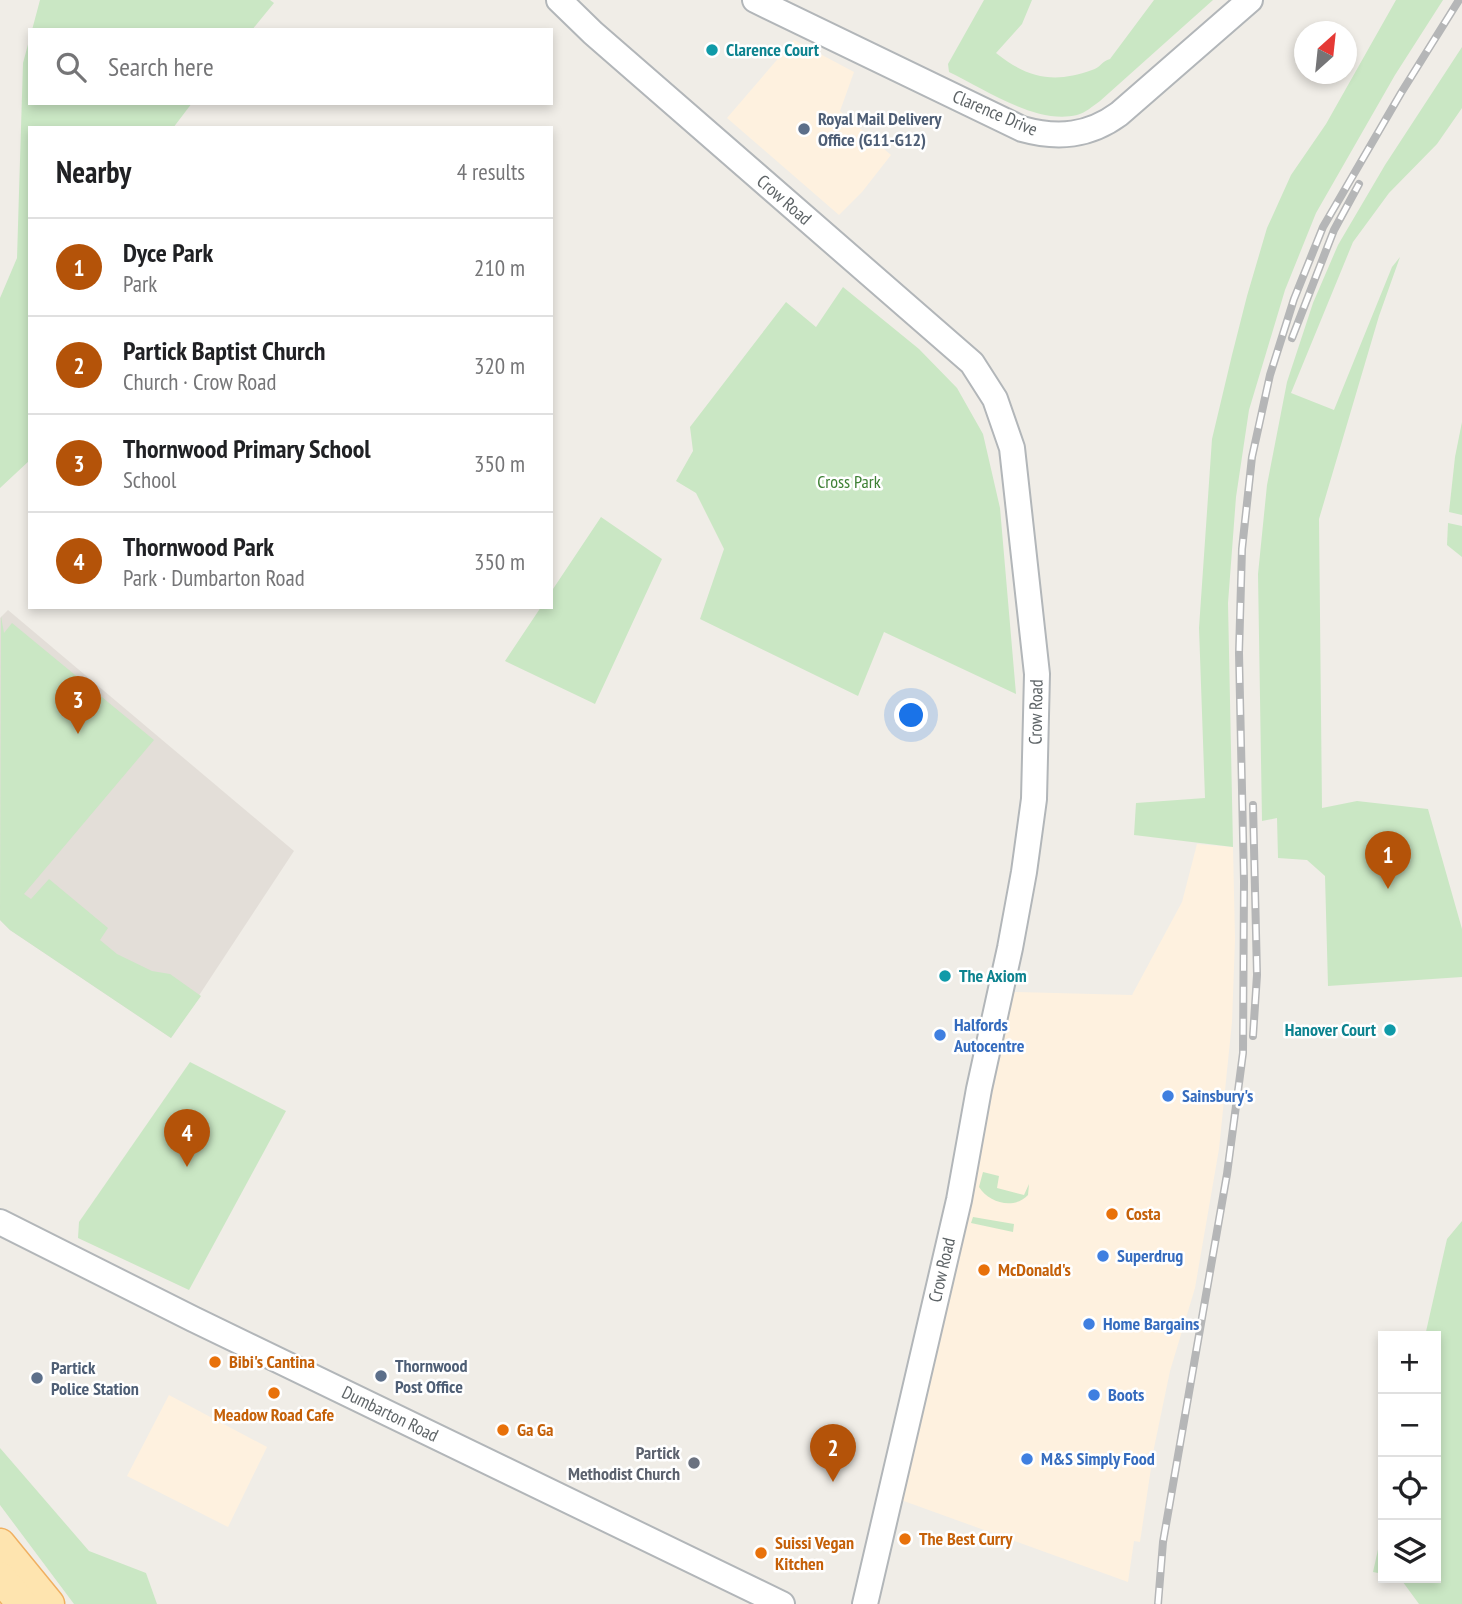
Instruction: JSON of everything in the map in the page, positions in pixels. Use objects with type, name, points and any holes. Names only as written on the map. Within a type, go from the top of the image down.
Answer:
[{"type":"main road","points":[[0,1528],[36,1599]]},
{"type":"main road","points":[[0,1544],[36,1599]]},
{"type":"main road","points":[[0,1577],[36,1599]]},
{"type":"street","name":"Crow Road","points":[[559,0],[593,33],[972,363],[995,399],[1012,448],[1037,674],[1034,799],[1010,948],[956,1211],[865,1604]]},
{"type":"street","name":"Clarence Drive","points":[[755,0],[1013,125],[1036,133],[1060,135],[1087,132],[1119,114],[1250,0]]},
{"type":"street","name":"Dumbarton Road","points":[[0,1222],[193,1319],[782,1604]]},
{"type":"shaded area","points":[[794,40],[854,72],[840,111],[891,155],[862,192],[839,215],[727,118]]},
{"type":"shaded area","points":[[8,610],[294,851],[171,1038],[10,930],[0,920],[0,618]]},
{"type":"shaded area","points":[[1197,844],[1233,847],[1235,940],[1232,1022],[1219,1149],[1195,1288],[1170,1371],[1154,1448],[1140,1542],[1134,1541],[1128,1582],[901,1500],[944,1320],[1014,992],[1132,995],[1182,902]]},
{"type":"shaded area","points":[[169,1395],[267,1447],[228,1527],[127,1476]]},
{"type":"green space","points":[[40,0],[270,0],[274,3],[254,28],[33,28]]},
{"type":"green space","points":[[984,0],[1032,0],[1022,24],[996,53],[1030,73],[1065,77],[1097,68],[1110,59],[1154,0],[1213,0],[1100,101],[1080,114],[1061,117],[1011,104],[949,72],[948,64]]},
{"type":"green space","points":[[1396,0],[1443,0],[1395,75],[1316,213],[1285,290],[1249,410],[1236,497],[1228,603],[1233,847],[1134,835],[1136,803],[1205,798],[1199,628],[1212,439],[1247,296],[1267,228],[1291,175],[1326,124],[1349,84],[1357,84],[1357,69]]},
{"type":"green space","points":[[28,44],[28,105],[190,105],[175,126],[28,126],[28,462],[0,488],[0,298],[17,258],[23,63]]},
{"type":"green space","points":[[1462,47],[1462,108],[1437,144],[1389,193],[1353,242],[1291,393],[1334,410],[1392,267],[1400,257],[1379,316],[1319,519],[1322,808],[1357,801],[1428,809],[1462,929],[1462,977],[1328,986],[1325,876],[1307,860],[1278,858],[1277,818],[1262,821],[1258,574],[1267,485],[1287,382],[1313,303],[1338,245],[1385,165]]},
{"type":"green space","name":"Cross Park","points":[[843,287],[919,349],[957,388],[983,434],[1000,508],[1016,694],[884,632],[858,696],[700,619],[724,549],[696,493],[676,481],[693,451],[690,427],[786,302],[816,327]]},
{"type":"green space","points":[[1462,422],[1462,515],[1449,512]]},
{"type":"green space","points":[[601,517],[662,559],[595,704],[505,661],[540,609],[553,609],[553,589]]},
{"type":"green space","points":[[1448,523],[1462,526],[1462,557],[1447,545]]},
{"type":"green space","points":[[1,616],[4,633],[12,623],[154,740],[24,894],[31,899],[49,879],[108,928],[100,940],[117,954],[152,971],[170,974],[201,996],[171,1038],[10,930],[0,920]]},
{"type":"green space","points":[[190,1062],[286,1111],[189,1290],[78,1238],[79,1222]]},
{"type":"green space","points":[[983,1172],[999,1176],[997,1188],[1024,1195],[1029,1184],[1028,1195],[1016,1202],[995,1201],[979,1187]]},
{"type":"green space","points":[[973,1217],[1014,1224],[1013,1232],[971,1223]]},
{"type":"green space","points":[[1462,1221],[1462,1604],[1419,1604],[1404,1583],[1441,1583],[1441,1331],[1426,1331],[1447,1239]]},
{"type":"green space","points":[[0,1448],[89,1551],[146,1573],[157,1604],[74,1604],[0,1505]]},
{"type":"green space","points":[[1378,1550],[1378,1573],[1373,1572]]},
{"type":"railway","points":[[1158,1604],[1163,1542],[1227,1174],[1243,1053],[1244,881],[1239,653],[1242,549],[1252,457],[1270,375],[1294,299],[1323,227],[1459,0]]},
{"type":"railway","points":[[1292,338],[1334,230],[1359,184]]},
{"type":"railway","points":[[1253,805],[1257,975],[1253,1036]]},
{"type":"place","name":"Clarence Court","points":[[712,50]]},
{"type":"place","name":"Royal Mail Delivery Office (G11-G12)","points":[[804,129]]},
{"type":"place","name":"Thornwood Primary School","points":[[78,734]]},
{"type":"place","name":"Dyce Park","points":[[1388,889]]},
{"type":"place","name":"The Axiom","points":[[945,976]]},
{"type":"place","name":"Hanover Court","points":[[1390,1030]]},
{"type":"place","name":"Halfords Autocentre","points":[[940,1035]]},
{"type":"place","name":"Sainsbury's","points":[[1168,1096]]},
{"type":"place","name":"Thornwood Park","points":[[187,1167]]},
{"type":"place","name":"Costa","points":[[1112,1214]]},
{"type":"place","name":"Superdrug","points":[[1103,1256]]},
{"type":"place","name":"McDonald's","points":[[984,1270]]},
{"type":"place","name":"Home Bargains","points":[[1089,1324]]},
{"type":"place","name":"Bibi's Cantina","points":[[215,1362]]},
{"type":"place","name":"Thornwood Post Office","points":[[381,1376]]},
{"type":"place","name":"Partick Police Station","points":[[37,1378]]},
{"type":"place","name":"Meadow Road Cafe","points":[[274,1393]]},
{"type":"place","name":"Boots","points":[[1094,1395]]},
{"type":"place","name":"Ga Ga","points":[[503,1430]]},
{"type":"place","name":"M&S Simply Food","points":[[1027,1459]]},
{"type":"place","name":"Partick Methodist Church","points":[[694,1463]]},
{"type":"place","name":"Partick Baptist Church","points":[[833,1482]]},
{"type":"place","name":"The Best Curry","points":[[905,1539]]},
{"type":"place","name":"Suissi Vegan Kitchen","points":[[761,1553]]}]
